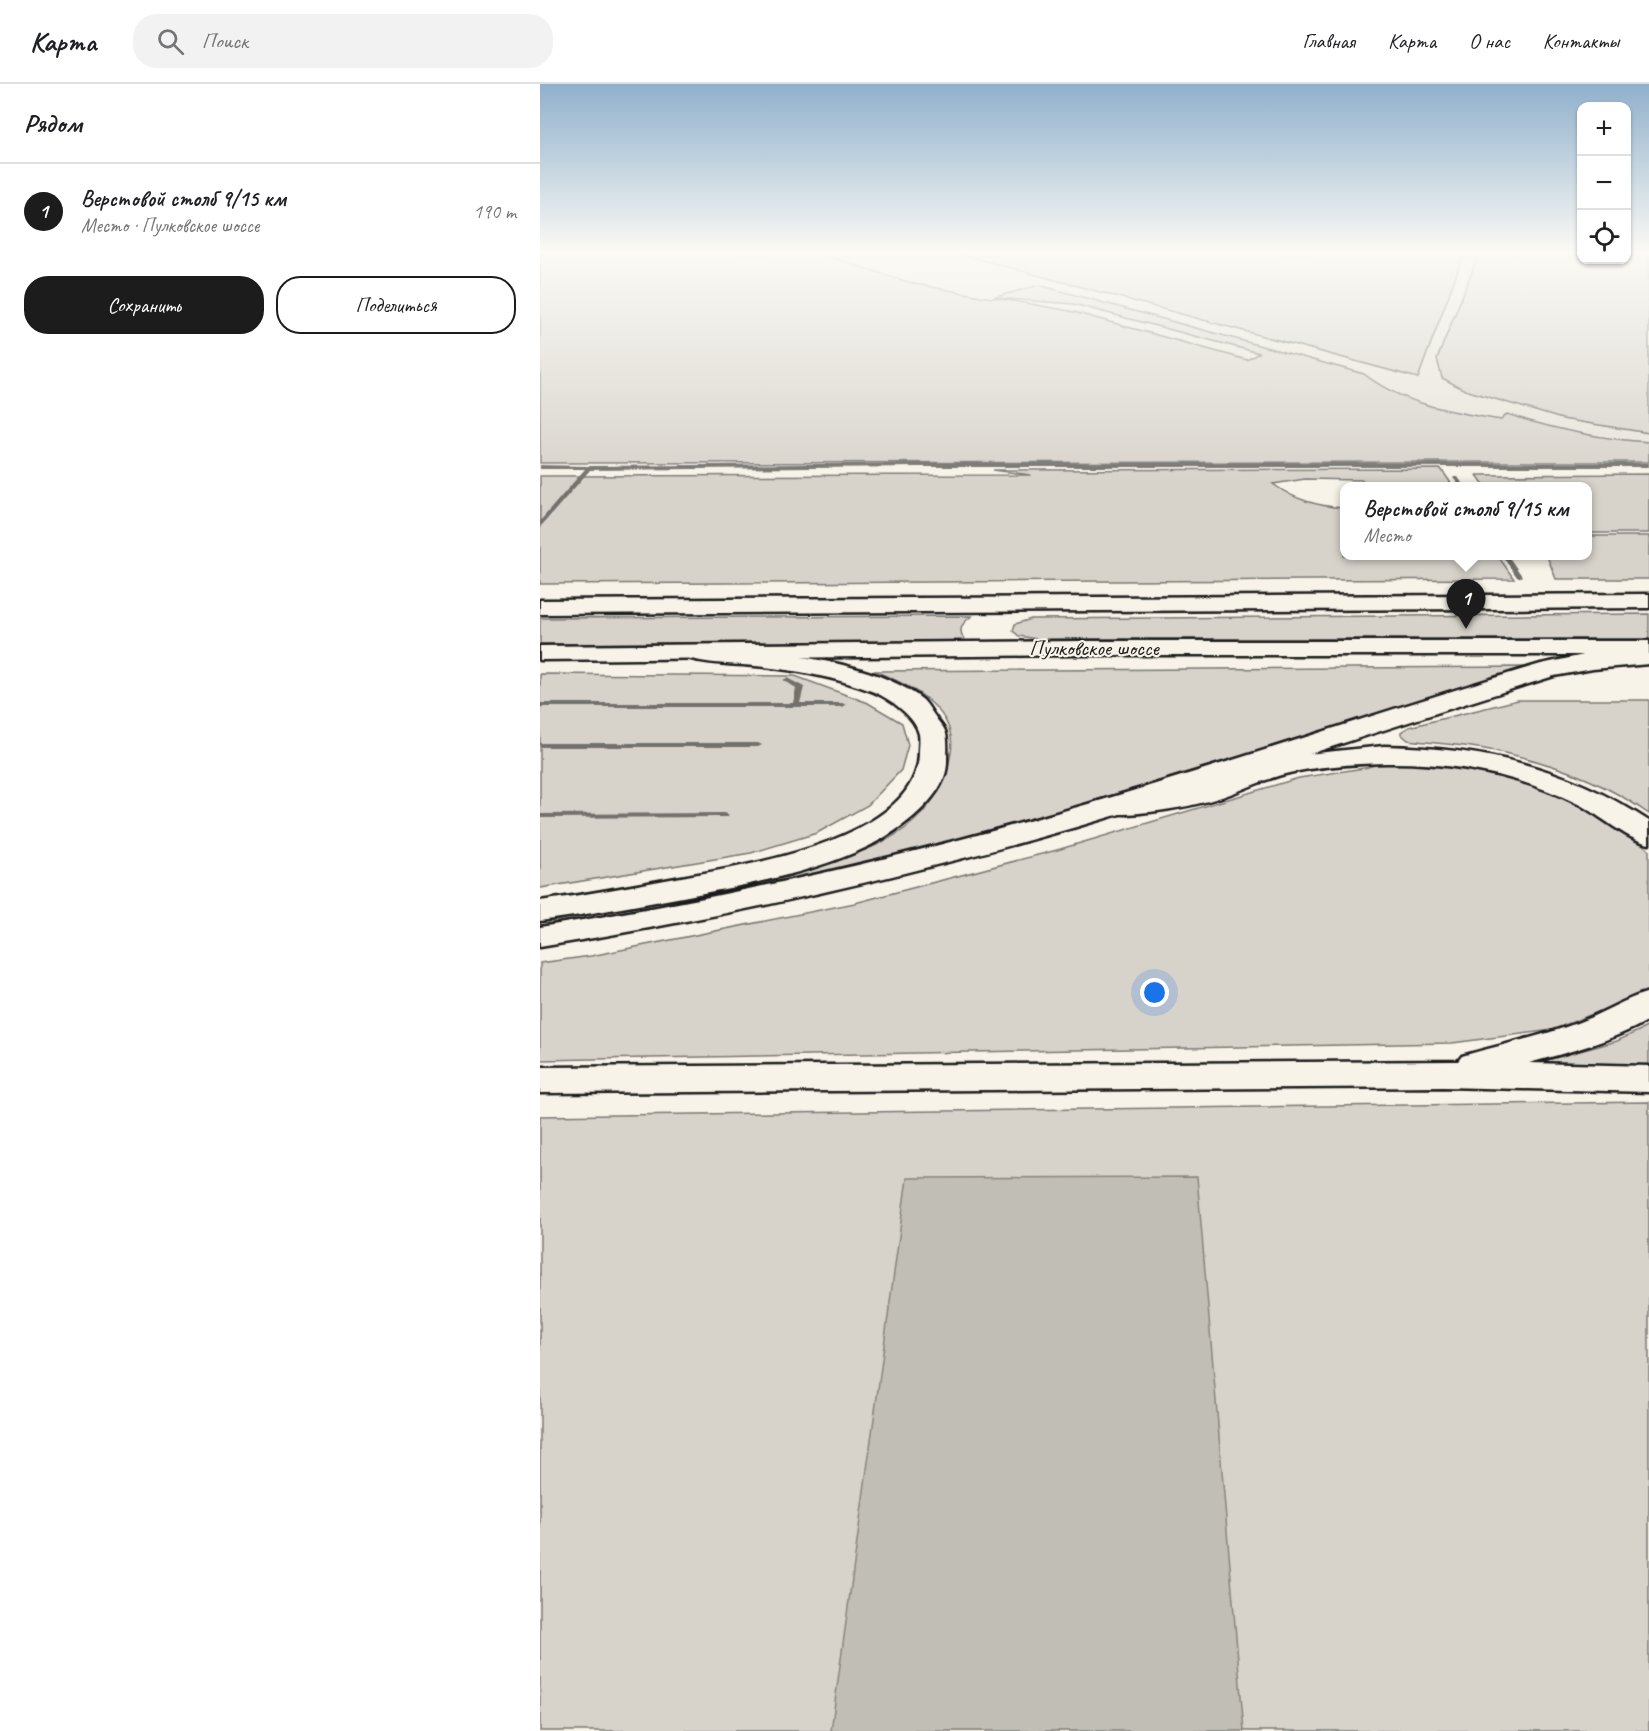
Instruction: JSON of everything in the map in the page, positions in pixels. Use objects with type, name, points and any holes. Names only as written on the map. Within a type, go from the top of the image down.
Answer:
[{"type":"main road","name":"Пулковское шоссе","points":[[540,607],[1649,601]]},
{"type":"main road","points":[[1080,648],[1002,644],[982,634],[986,620],[1015,612],[1095,604]]},
{"type":"main road","name":"Пулковское шоссе","points":[[540,652],[1080,648],[1649,648]]},
{"type":"main road","points":[[540,911],[633,897],[787,866],[847,845],[889,822],[916,798],[925,785],[935,758],[936,743],[929,725],[916,709],[880,684],[822,667],[685,652]]},
{"type":"main road","points":[[540,937],[609,927],[743,902],[878,870],[1103,808],[1550,669],[1593,661],[1649,657]]},
{"type":"main road","points":[[1103,808],[1189,797],[1286,766],[1379,753],[1430,754],[1510,768],[1563,786],[1624,816],[1649,835]]},
{"type":"main road","points":[[1444,1074],[1596,1029],[1631,1016],[1649,1004]]},
{"type":"main road","points":[[540,1080],[1444,1074],[1649,1079]]},
{"type":"shaded area","points":[[540,331],[1142,331],[1247,360],[1259,353],[1175,331],[1206,331],[1364,374],[1379,385],[1430,406],[1501,420],[1507,414],[1577,432],[1649,442],[1649,462],[540,463]]},
{"type":"shaded area","points":[[1139,331],[1649,331],[1649,455],[1465,455],[1271,367]]},
{"type":"shaded area","points":[[1244,331],[1435,331],[1418,378]]},
{"type":"shaded area","points":[[1448,331],[1649,331],[1649,433],[1562,419],[1465,390],[1442,378],[1437,359]]},
{"type":"shaded area","points":[[1441,469],[1450,482],[1305,479],[1273,484],[1307,501],[1340,508],[1340,560],[1501,560],[1514,579],[540,584],[540,476],[1031,475],[993,470]]},
{"type":"shaded area","points":[[1649,474],[1649,533],[1592,533],[1592,482],[1482,482],[1477,475]]},
{"type":"shaded area","points":[[1592,536],[1649,536],[1649,579],[1556,579],[1549,560],[1592,560]]},
{"type":"shaded area","points":[[1649,614],[1649,639],[1037,639],[1019,636],[1013,631],[1015,624],[1031,619]]},
{"type":"shaded area","points":[[972,616],[961,630],[965,641],[540,644],[540,618]]},
{"type":"shaded area","points":[[1525,667],[1172,777],[906,853],[748,891],[645,911],[540,927],[540,920],[683,897],[805,871],[844,859],[898,834],[920,816],[942,782],[951,753],[951,737],[947,723],[928,700],[901,683],[874,671]]},
{"type":"shaded area","points":[[540,674],[795,676],[868,703],[902,723],[908,745],[901,770],[868,805],[817,833],[751,853],[540,888]]},
{"type":"shaded area","points":[[1518,700],[1649,700],[1649,814],[1615,793],[1559,768],[1489,750],[1408,740],[1401,734],[1409,727]]},
{"type":"shaded area","points":[[1398,759],[1509,774],[1567,795],[1617,822],[1649,850],[1649,990],[1552,1030],[1452,1043],[540,1060],[540,963],[591,956],[855,903],[1057,850],[1299,778],[1364,768]]},
{"type":"shaded area","points":[[1649,1026],[1649,1070],[1543,1071],[1540,1062],[1617,1041]]},
{"type":"shaded area","points":[[1649,1102],[1649,1731],[540,1731],[540,1116]]},
{"type":"building","points":[[1197,1177],[1244,1731],[831,1731],[907,1178]]},
{"type":"waterway","points":[[589,468],[917,465],[1649,465]]},
{"type":"waterway","points":[[540,467],[589,468]]},
{"type":"waterway","points":[[540,524],[589,468]]},
{"type":"waterway","points":[[1456,478],[1459,482]]},
{"type":"waterway","points":[[1508,560],[1519,576]]},
{"type":"waterway","points":[[787,680],[800,687],[796,705]]},
{"type":"waterway","points":[[540,705],[796,705]]},
{"type":"waterway","points":[[796,705],[842,705]]},
{"type":"waterway","points":[[540,745],[758,745]]},
{"type":"waterway","points":[[540,816],[725,815]]},
{"type":"place","name":"Верстовой столб 9/15 км","points":[[1466,629]]}]
